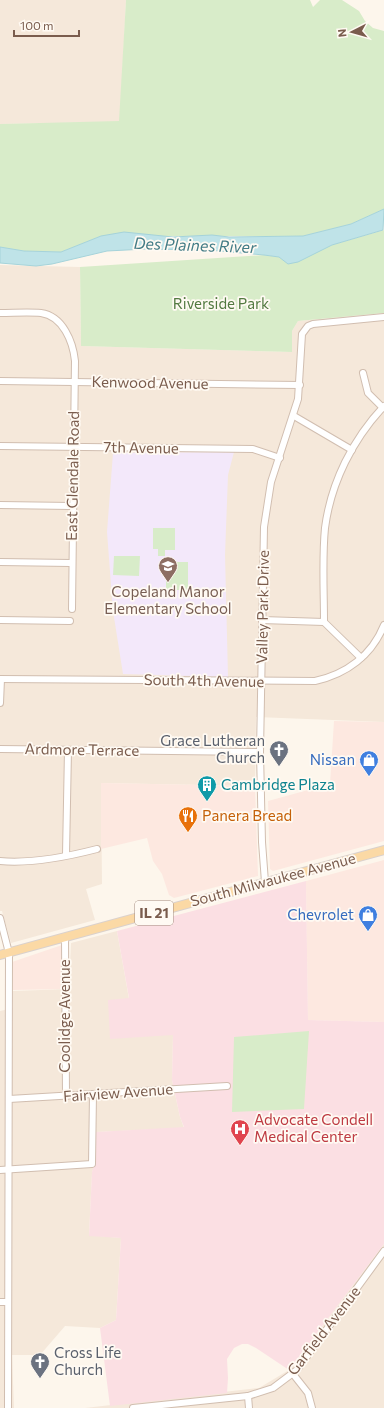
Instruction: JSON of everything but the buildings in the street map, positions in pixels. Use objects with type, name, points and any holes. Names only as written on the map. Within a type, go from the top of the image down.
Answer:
[{"type":"main road","name":"South Milwaukee Avenue","points":[[0,955],[384,850]]},
{"type":"street","name":"East Glendale Road","points":[[0,313],[42,313],[52,317],[67,332],[72,344],[75,361],[71,563],[72,609]]},
{"type":"street","name":"Valley Park Drive","points":[[265,882],[262,842],[260,752],[265,510],[271,482],[294,416],[298,399],[300,385],[301,337],[304,330],[313,324],[384,317]]},
{"type":"street","points":[[324,622],[325,528],[334,490],[357,439],[383,407],[368,393],[363,374]]},
{"type":"street","name":"Kenwood Avenue","points":[[0,382],[300,385]]},
{"type":"street","points":[[294,416],[352,450]]},
{"type":"street","name":"7th Avenue","points":[[0,446],[253,449],[280,458]]},
{"type":"street","points":[[0,505],[72,506]]},
{"type":"street","points":[[0,562],[71,563]]},
{"type":"street","points":[[0,620],[70,621]]},
{"type":"street","points":[[262,620],[324,622],[362,658]]},
{"type":"street","name":"South 4th Avenue","points":[[0,679],[304,682],[331,678],[362,658],[372,648],[384,625]]},
{"type":"street","points":[[0,679],[0,703]]},
{"type":"street","name":"Ardmore Terrace","points":[[0,749],[260,752]]},
{"type":"street","points":[[66,855],[68,750]]},
{"type":"street","points":[[0,861],[32,860],[97,849]]},
{"type":"street","points":[[0,918],[9,952],[8,1408]]},
{"type":"street","name":"Coolidge Avenue","points":[[65,937],[66,1096]]},
{"type":"street","name":"Fairview Avenue","points":[[9,1099],[227,1086]]},
{"type":"street","points":[[0,1170],[92,1164],[93,1094]]},
{"type":"street","name":"Garfield Avenue","points":[[133,1408],[185,1405],[248,1396],[273,1388],[292,1374],[307,1357],[384,1251]]},
{"type":"street","points":[[0,1302],[8,1302]]},
{"type":"street","points":[[0,1361],[8,1361]]},
{"type":"street","points":[[292,1374],[308,1393],[312,1408]]},
{"type":"street","points":[[248,1396],[249,1408]]},
{"type":"shaded area","points":[[0,0],[126,0],[120,122],[0,124]]},
{"type":"shaded area","points":[[0,265],[80,267],[81,346],[292,352],[292,331],[298,321],[384,313],[384,722],[256,717],[255,786],[101,783],[102,884],[86,889],[95,920],[11,943],[2,911],[0,911]]},
{"type":"shaded area","name":"Copeland Manor Elementary School","points":[[234,452],[228,475],[225,555],[228,677],[123,674],[113,611],[107,532],[113,453]]},
{"type":"shaded area","points":[[334,721],[384,722],[384,841],[273,871],[270,869],[268,801],[330,784]]},
{"type":"shaded area","name":"Cambridge Plaza","points":[[101,783],[255,786],[258,876],[174,898],[169,895],[162,874],[153,861],[147,838],[101,849]]},
{"type":"shaded area","points":[[384,860],[384,1022],[308,1020],[306,881]]},
{"type":"shaded area","name":"Advocate Condell Medical Center","points":[[306,881],[308,1020],[384,1022],[384,1244],[289,1370],[256,1348],[248,1344],[242,1344],[234,1348],[227,1359],[227,1393],[110,1406],[100,1328],[116,1320],[121,1238],[89,1236],[92,1172],[96,1159],[96,1132],[184,1127],[180,1117],[172,1080],[173,1035],[110,1039],[108,1000],[129,998],[117,931]]},
{"type":"shaded area","points":[[117,931],[129,999],[110,1038],[173,1034],[172,1080],[180,1117],[184,1128],[96,1132],[96,1159],[92,1173],[89,1235],[121,1238],[116,1320],[100,1328],[65,1326],[40,1355],[12,1355],[14,1408],[0,1408],[0,1011],[13,1008],[13,991],[69,989],[71,943]]},
{"type":"shaded area","points":[[62,945],[63,989],[13,990],[12,962]]},
{"type":"shaded area","points":[[384,1244],[384,1408],[85,1408],[259,1388],[289,1370]]},
{"type":"green space","points":[[126,0],[310,0],[313,7],[320,0],[342,0],[359,11],[365,21],[373,28],[384,31],[384,209],[351,224],[303,236],[101,236],[61,252],[24,251],[0,247],[0,124],[119,121]]},
{"type":"green space","name":"Riverside Park","points":[[384,230],[384,313],[298,321],[292,331],[292,352],[81,346],[80,267],[264,255],[279,257],[288,263],[332,245]]},
{"type":"green space","points":[[153,528],[175,528],[175,550],[165,550],[165,556],[158,556],[158,549],[153,549]]},
{"type":"green space","points":[[114,556],[140,556],[139,576],[113,575]]},
{"type":"green space","points":[[166,562],[188,562],[188,590],[166,590]]},
{"type":"green space","points":[[309,1031],[304,1109],[232,1112],[234,1037]]},
{"type":"water","name":"Des Plaines River","points":[[384,209],[383,230],[332,245],[298,262],[288,264],[279,257],[264,255],[208,250],[146,249],[107,251],[52,264],[36,266],[0,263],[0,247],[24,251],[61,252],[101,236],[124,232],[173,237],[212,235],[229,237],[303,236],[351,224]]},
{"type":"place","name":"Copeland Manor Elementary School","points":[[168,583]]},
{"type":"place","name":"Grace Lutheran Church","points":[[279,767]]},
{"type":"place","name":"Nissan","points":[[369,777]]},
{"type":"place","name":"Cambridge Plaza","points":[[207,802]]},
{"type":"place","name":"Panera Bread","points":[[188,833]]},
{"type":"place","name":"Chevrolet","points":[[368,932]]},
{"type":"place","name":"Advocate Condell Medical Center","points":[[240,1146]]},
{"type":"place","name":"Cross Life Church","points":[[40,1379]]}]
